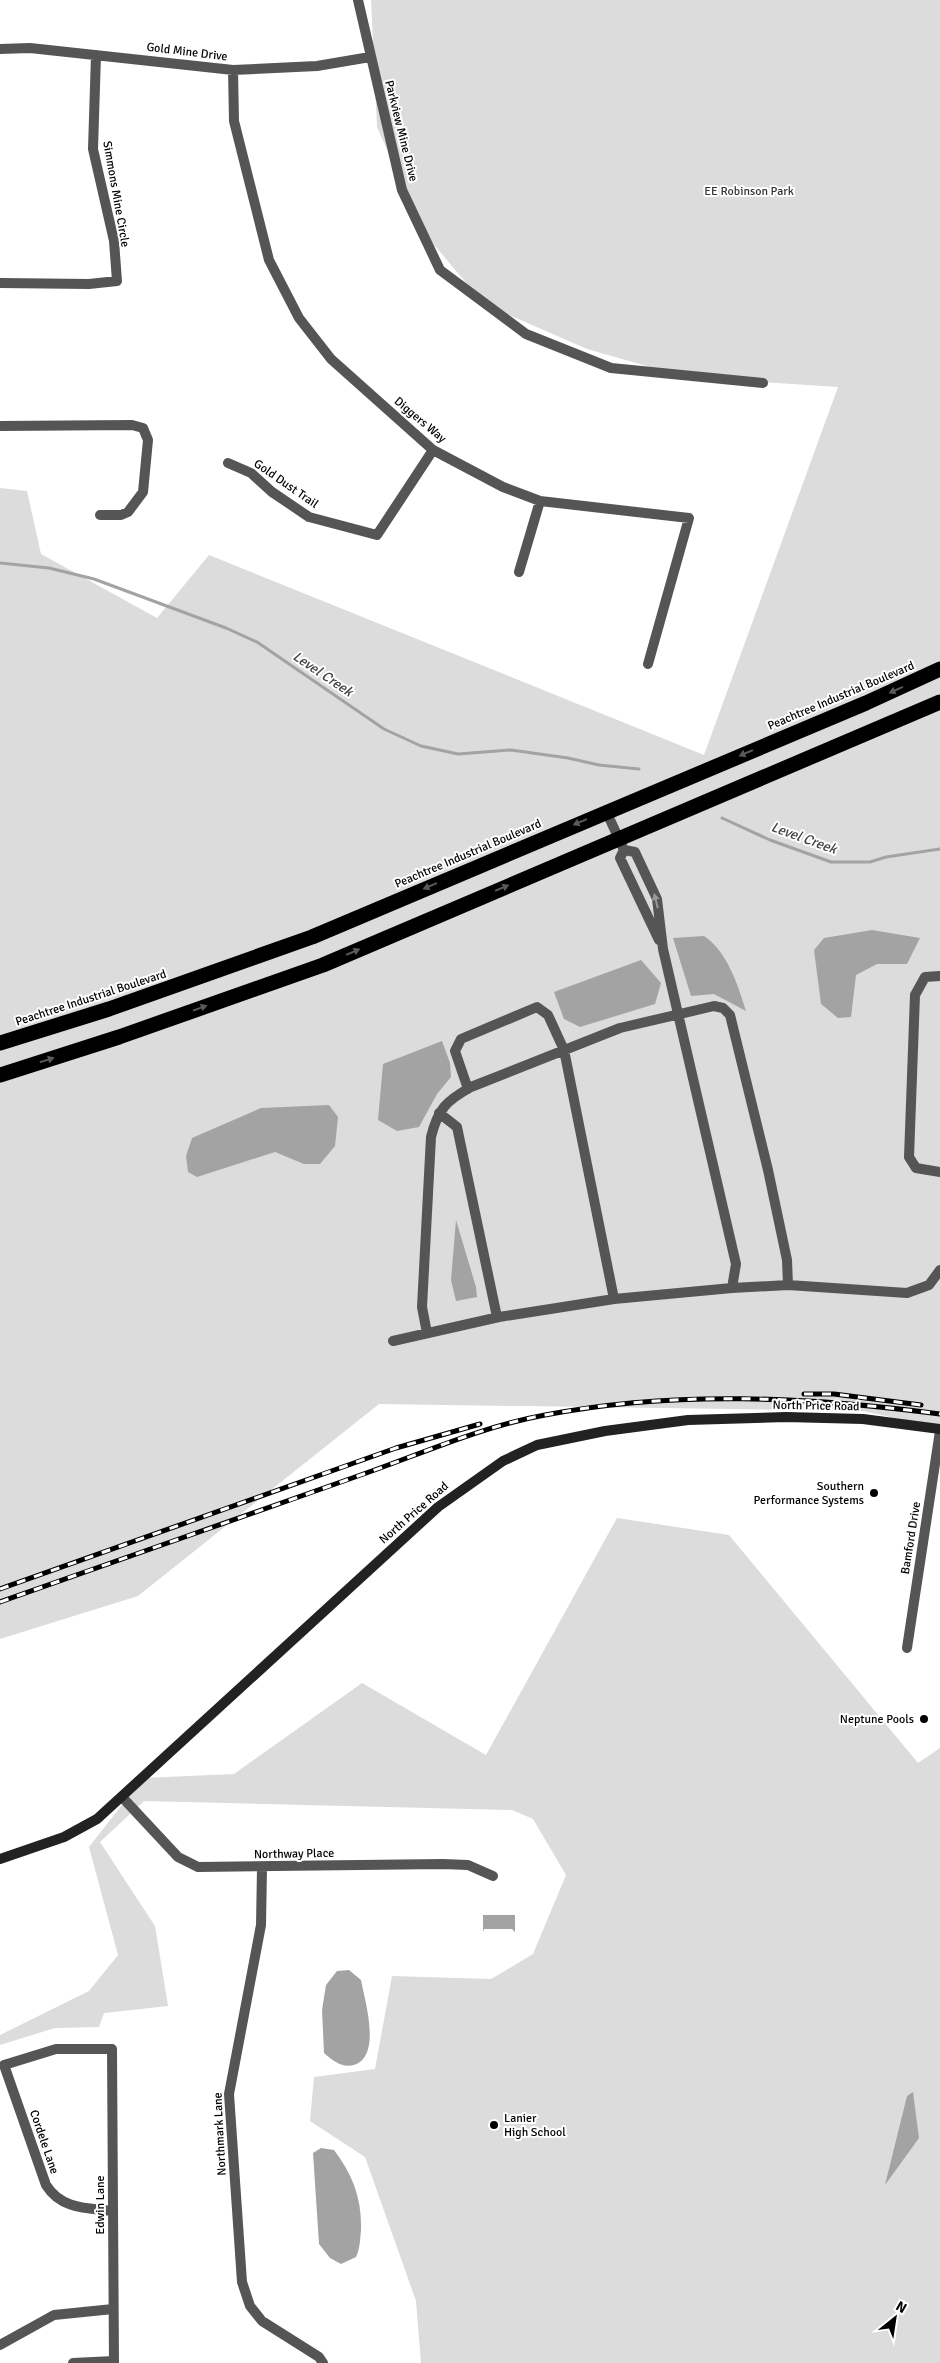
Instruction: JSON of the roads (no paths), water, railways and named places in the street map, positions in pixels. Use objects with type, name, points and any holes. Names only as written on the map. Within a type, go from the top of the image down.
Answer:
[{"type":"highway","name":"Peachtree Industrial Boulevard","points":[[0,1043],[109,1009],[312,937],[940,670]]},
{"type":"highway","points":[[0,1075],[119,1037],[323,965],[621,844],[940,702]]},
{"type":"street","name":"Parkview Mine Drive","points":[[358,0],[402,190],[440,270],[526,334],[611,368],[763,382]]},
{"type":"street","name":"Gold Mine Drive","points":[[0,49],[30,48],[233,70],[317,66],[370,57]]},
{"type":"street","name":"Simmons Mine Circle","points":[[0,283],[89,284],[116,281],[114,241],[93,149],[96,55]]},
{"type":"street","name":"Diggers Way","points":[[233,70],[234,121],[269,260],[299,318],[331,359],[433,450],[503,488],[540,501],[689,518],[648,664]]},
{"type":"street","points":[[0,426],[132,425],[143,428],[148,440],[143,492],[128,512],[120,515],[100,515]]},
{"type":"street","name":"Gold Dust Trail","points":[[228,463],[251,473],[272,492],[309,518],[377,535],[433,450]]},
{"type":"street","points":[[519,572],[540,501]]},
{"type":"street","points":[[606,811],[621,844],[620,858],[664,950]]},
{"type":"street","points":[[621,844],[635,852],[657,899],[664,950],[678,1015],[736,1264],[732,1288]]},
{"type":"street","points":[[940,976],[926,977],[915,995],[909,1157],[916,1168],[940,1172]]},
{"type":"street","points":[[427,1333],[422,1307],[430,1137],[440,1113],[452,1097],[620,1028],[714,1006],[723,1008],[730,1015],[770,1179],[787,1260],[788,1285]]},
{"type":"street","points":[[468,1089],[455,1051],[461,1039],[537,1007],[548,1015],[564,1050],[614,1300]]},
{"type":"street","points":[[440,1113],[457,1127],[497,1317]]},
{"type":"street","points":[[393,1341],[497,1317],[614,1300],[732,1288],[788,1285],[907,1293],[929,1285],[940,1270]]},
{"type":"street","name":"North Price Road","points":[[0,1858],[37,1848],[64,1837],[97,1819],[438,1507],[503,1461],[537,1445],[604,1431],[688,1420],[786,1417],[853,1419],[940,1430]]},
{"type":"street","name":"Bamford Drive","points":[[907,1648],[940,1430]]},
{"type":"street","name":"Northway Place","points":[[122,1797],[178,1857],[198,1867],[262,1868],[443,1864],[468,1865],[493,1876]]},
{"type":"street","name":"Northmark Lane","points":[[262,1868],[261,1925],[229,2094],[242,2282],[250,2306],[262,2321],[318,2357],[323,2363]]},
{"type":"street","name":"Edwin Lane","points":[[4,2065],[56,2049],[112,2049],[114,2362],[73,2363]]},
{"type":"street","name":"Cordele Lane","points":[[4,2065],[46,2185],[52,2194],[72,2206],[112,2211]]},
{"type":"street","points":[[0,2345],[54,2315],[113,2309]]},
{"type":"waterway","name":"Level Creek","points":[[0,563],[49,568],[94,579],[226,628],[257,642],[384,729],[421,746],[458,754],[511,750],[568,758],[599,765],[639,769]]},
{"type":"waterway","name":"Level Creek","points":[[722,818],[770,840],[831,862],[870,862],[886,857],[940,849]]},
{"type":"railway","points":[[804,1394],[834,1394],[921,1405]]},
{"type":"railway","points":[[0,1602],[449,1442],[496,1427],[545,1415],[594,1407],[693,1399],[792,1400],[842,1403],[940,1414]]},
{"type":"railway","points":[[0,1589],[396,1448],[480,1424]]},
{"type":"place","name":"Southern Performance Systems","points":[[874,1493]]},
{"type":"place","name":"Neptune Pools","points":[[924,1719]]},
{"type":"place","name":"Lanier High School","points":[[494,2125]]},
{"type":"park label","name":"EE Robinson Park","points":[[749,191]]}]
